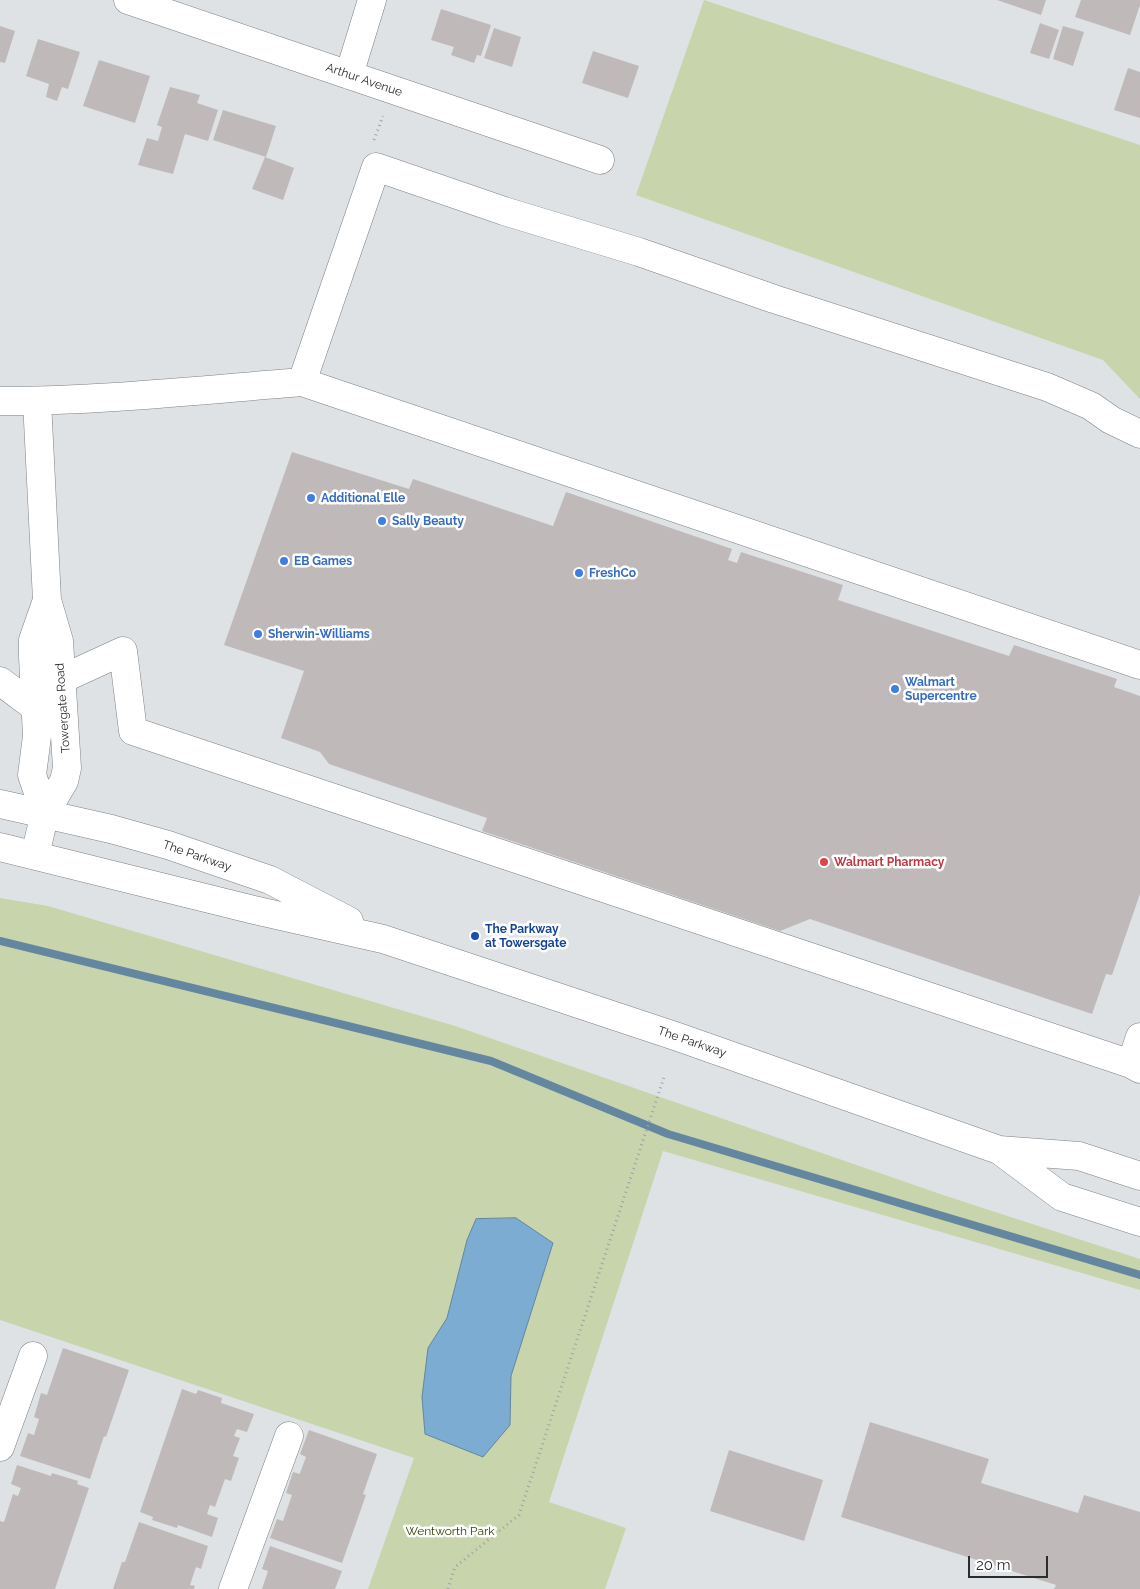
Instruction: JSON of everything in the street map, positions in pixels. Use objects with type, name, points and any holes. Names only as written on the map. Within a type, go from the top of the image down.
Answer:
[{"type":"main road","name":"Arthur Avenue","points":[[128,0],[600,160]]},
{"type":"main road","points":[[349,75],[372,0]]},
{"type":"main road","points":[[302,382],[376,167],[504,211],[639,252],[766,297],[1047,387],[1091,406],[1111,420],[1140,434]]},
{"type":"main road","points":[[0,401],[37,401],[184,392],[302,382],[1140,665]]},
{"type":"main road","name":"Towergate Road","points":[[35,855],[45,813],[64,782],[67,768],[59,642],[47,600],[37,401]]},
{"type":"main road","name":"Towergate Road","points":[[45,813],[32,775],[38,736],[32,657],[33,640],[47,600]]},
{"type":"main road","points":[[62,679],[123,651],[133,731],[1136,1067],[1140,1037]]},
{"type":"main road","points":[[0,681],[36,708]]},
{"type":"main road","name":"The Parkway","points":[[0,804],[111,829],[270,880],[383,939]]},
{"type":"main road","name":"The Parkway","points":[[0,847],[254,910],[383,939],[678,1036],[999,1150],[1079,1156],[1140,1176]]},
{"type":"main road","name":"The Parkway","points":[[999,1150],[1062,1197],[1140,1222]]},
{"type":"main road","points":[[0,1447],[33,1356]]},
{"type":"main road","points":[[233,1589],[288,1436]]},
{"type":"path","points":[[376,167],[370,150],[393,90]]},
{"type":"path","points":[[448,1589],[455,1566],[519,1515],[664,1077]]},
{"type":"green space","points":[[704,0],[1140,145],[1140,399],[1103,360],[636,195]]},
{"type":"green space","name":"Wentworth Park","points":[[0,898],[48,906],[455,1026],[946,1196],[1140,1259],[1140,1290],[663,1151],[549,1502],[626,1528],[605,1589],[368,1589],[414,1458],[0,1320]]},
{"type":"water","points":[[516,1218],[553,1243],[511,1376],[510,1425],[483,1457],[425,1434],[422,1397],[428,1348],[447,1318],[467,1240],[476,1219]]},
{"type":"building","points":[[997,0],[1046,0],[1041,15]]},
{"type":"building","points":[[1081,0],[1140,0],[1130,35],[1075,17]]},
{"type":"building","points":[[441,9],[491,25],[481,56],[477,55],[474,63],[451,55],[454,47],[431,40]]},
{"type":"building","points":[[1040,23],[1059,30],[1049,59],[1030,53]]},
{"type":"building","points":[[0,26],[15,31],[5,63],[0,62]]},
{"type":"building","points":[[1063,26],[1084,32],[1073,66],[1053,59]]},
{"type":"building","points":[[494,28],[521,37],[512,67],[484,58]]},
{"type":"building","points":[[38,39],[80,52],[68,89],[62,87],[57,101],[46,97],[49,84],[26,76]]},
{"type":"building","points":[[593,51],[639,66],[628,98],[582,83]]},
{"type":"building","points":[[99,60],[150,76],[135,123],[83,106]]},
{"type":"building","points":[[1128,68],[1140,72],[1140,118],[1114,110]]},
{"type":"building","points":[[170,87],[200,95],[197,103],[218,110],[208,141],[185,134],[173,174],[138,165],[147,138],[158,141],[162,127],[157,125]]},
{"type":"building","points":[[223,110],[276,126],[266,157],[213,140]]},
{"type":"building","points":[[265,157],[294,168],[283,200],[252,189]]},
{"type":"building","points":[[292,452],[409,489],[413,479],[553,526],[566,492],[732,549],[728,560],[737,563],[741,552],[843,585],[838,600],[1009,656],[1014,645],[1117,679],[1114,687],[1140,696],[1140,894],[1112,975],[1106,974],[1092,1014],[810,919],[780,931],[482,831],[487,818],[329,764],[320,752],[281,738],[304,671],[224,645]]},
{"type":"building","points":[[63,1348],[129,1370],[90,1479],[20,1456],[28,1433],[34,1435],[39,1419],[34,1417],[41,1393],[47,1395]]},
{"type":"building","points":[[182,1389],[196,1394],[198,1390],[222,1398],[221,1403],[254,1414],[247,1432],[237,1429],[234,1436],[240,1438],[233,1456],[239,1458],[231,1481],[225,1479],[215,1507],[210,1505],[207,1514],[218,1518],[212,1537],[178,1525],[177,1528],[152,1520],[153,1517],[140,1512]]},
{"type":"building","points":[[870,1422],[989,1459],[981,1483],[1078,1513],[1084,1495],[1140,1512],[1140,1589],[1054,1589],[1056,1585],[841,1517]]},
{"type":"building","points":[[309,1430],[377,1454],[363,1494],[366,1495],[342,1563],[270,1538],[277,1519],[283,1521],[292,1495],[286,1493],[293,1472],[300,1474],[306,1457],[300,1454]]},
{"type":"building","points":[[729,1450],[823,1480],[804,1541],[710,1511]]},
{"type":"building","points":[[17,1465],[51,1476],[52,1473],[78,1481],[77,1484],[89,1488],[55,1589],[0,1589],[0,1521],[4,1522],[13,1494],[18,1496],[21,1488],[11,1484]]},
{"type":"building","points":[[139,1522],[208,1546],[201,1569],[196,1567],[190,1585],[195,1586],[194,1589],[113,1589]]},
{"type":"building","points":[[270,1546],[342,1571],[335,1589],[262,1589],[268,1571],[262,1569]]},
{"type":"waterway","points":[[0,941],[491,1061],[668,1134],[1140,1275]]},
{"type":"place","name":"Additional Elle","points":[[311,498]]},
{"type":"place","name":"Sally Beauty","points":[[382,521]]},
{"type":"place","name":"EB Games","points":[[284,561]]},
{"type":"place","name":"FreshCo","points":[[579,573]]},
{"type":"place","name":"Sherwin-Williams","points":[[258,634]]},
{"type":"place","name":"Walmart Supercentre","points":[[895,689]]},
{"type":"place","name":"Walmart Pharmacy","points":[[824,862]]},
{"type":"place","name":"The Parkway at Towersgate","points":[[475,936]]}]
